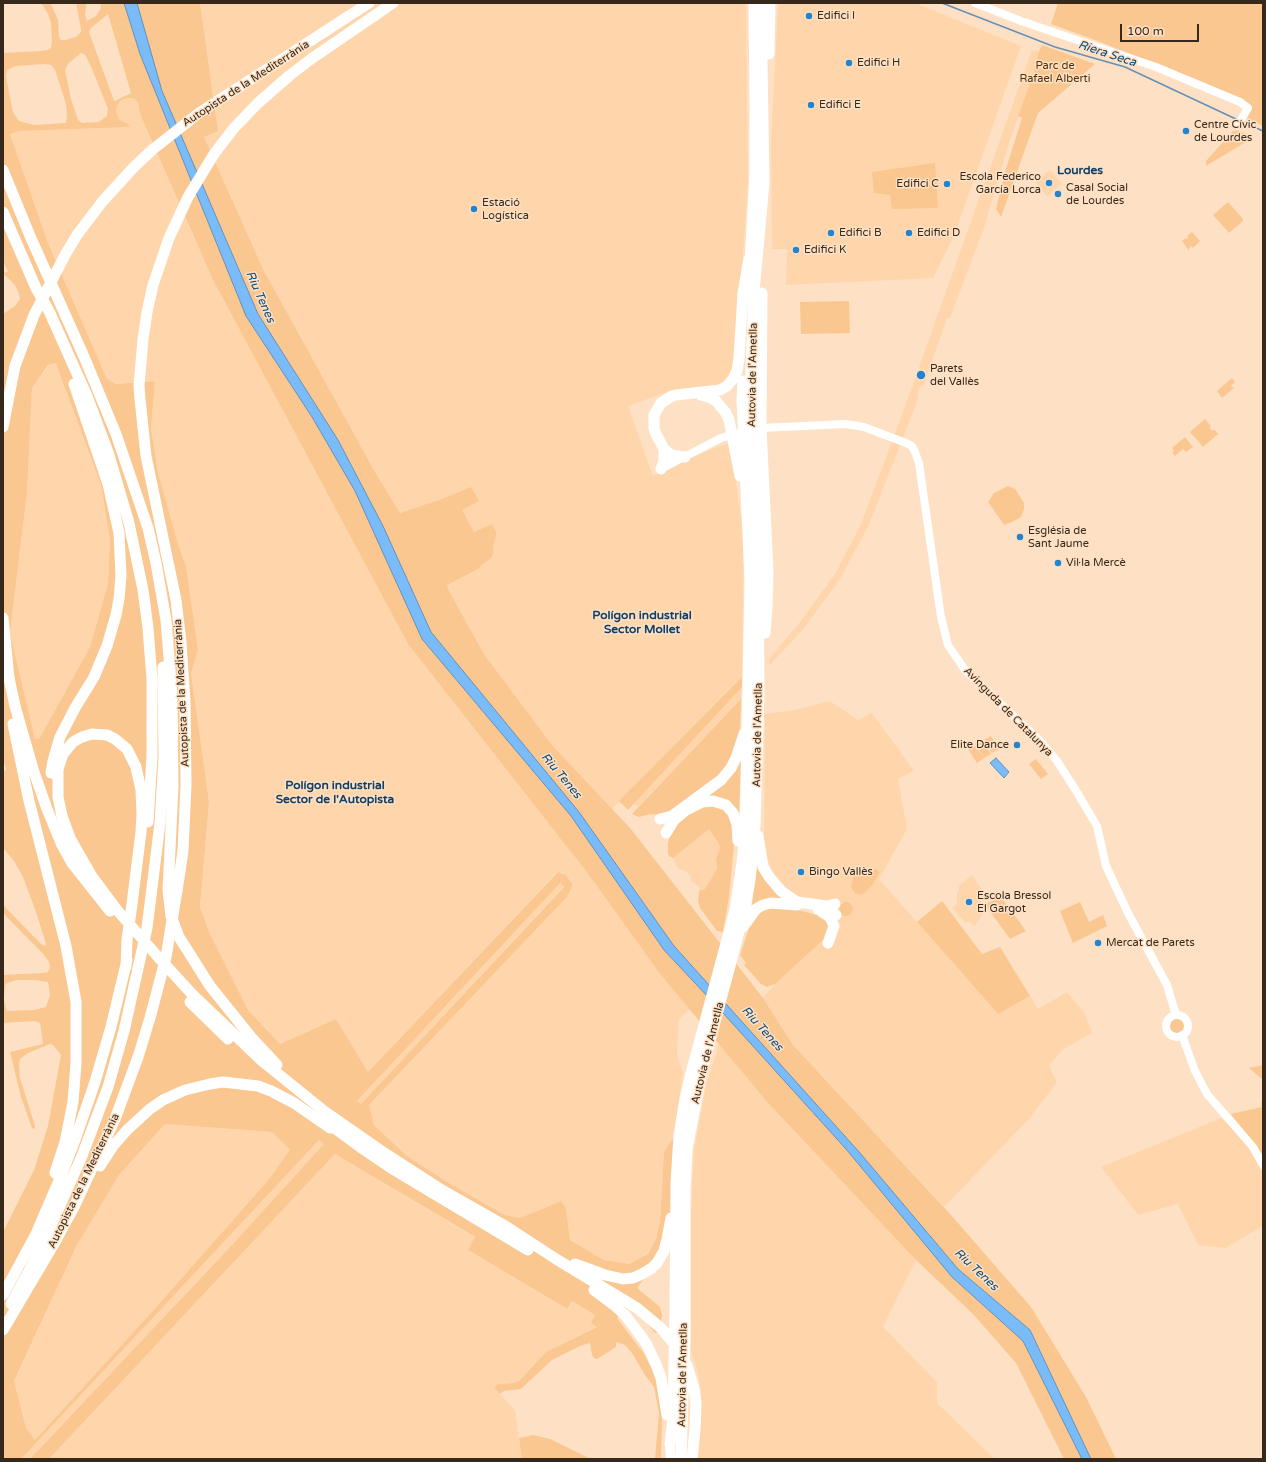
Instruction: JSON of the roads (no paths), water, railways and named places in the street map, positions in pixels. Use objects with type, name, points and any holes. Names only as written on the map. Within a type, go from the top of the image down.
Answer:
[{"type":"highway","name":"Autopista de la Mediterrània","points":[[3,427],[15,366],[34,315],[77,235],[102,202],[134,167],[169,136],[199,113],[369,3]]},
{"type":"highway","name":"Autopista de la Mediterrània","points":[[3,1330],[33,1281],[74,1207],[118,1112],[138,1057],[157,990],[172,926],[183,851],[186,785],[185,702],[181,642],[176,600],[146,456],[139,386],[147,312],[155,278],[161,258],[177,218],[204,168],[234,128],[272,89],[311,59],[393,3]]},
{"type":"highway","name":"Autovia de l'Ametlla","points":[[670,1444],[673,1419],[676,1184],[679,1135],[685,1099],[704,1046],[750,879],[755,824],[759,694],[758,558],[750,397],[755,250],[754,3]]},
{"type":"highway","name":"Autovia de l'Ametlla","points":[[735,929],[745,834],[750,581],[742,400],[755,250],[764,183],[761,3]]},
{"type":"highway","points":[[764,183],[766,163],[771,6]]},
{"type":"highway","points":[[3,170],[116,434],[148,528],[156,563],[166,620],[172,695],[174,788],[168,890],[171,916],[174,927],[188,953],[210,986],[251,1038],[287,1075],[345,1126]]},
{"type":"highway","points":[[3,212],[36,288],[49,311],[87,396],[109,455],[129,523],[143,590],[152,679],[152,757],[146,848],[137,915],[126,967],[106,1045],[76,1138],[36,1234],[3,1295]]},
{"type":"highway","points":[[668,456],[654,428],[654,415],[656,410],[666,399],[672,396],[720,390],[731,382],[736,375],[740,344],[743,293],[755,250]]},
{"type":"highway","points":[[755,250],[760,259],[762,294],[761,428],[768,571],[762,678],[759,694]]},
{"type":"highway","points":[[36,288],[43,312],[78,396],[103,466],[119,533],[121,576],[119,599],[112,630],[94,677],[75,708],[60,737],[53,761],[51,776],[51,792],[58,822],[64,840],[86,881]]},
{"type":"highway","points":[[694,394],[711,398],[716,401],[726,413],[734,446],[743,508],[748,528]]},
{"type":"highway","points":[[668,456],[685,457]]},
{"type":"highway","points":[[661,469],[668,456]]},
{"type":"highway","points":[[3,1318],[35,1260],[62,1203],[82,1156],[108,1087],[118,1054],[138,970],[146,928],[160,823],[164,757],[164,685],[155,595],[133,485]]},
{"type":"highway","points":[[3,618],[9,678],[20,728],[47,809],[61,843],[72,863],[98,898],[155,965],[210,1022],[278,1084],[363,1149]]},
{"type":"highway","points":[[3,662],[18,753],[57,907],[72,974],[76,1002],[77,1042],[75,1083],[71,1118],[59,1160],[39,1210],[3,1284]]},
{"type":"highway","points":[[660,819],[672,816],[721,780],[731,768],[747,729]]},
{"type":"highway","points":[[126,967],[127,940],[132,904],[142,814],[141,790],[136,767],[126,749],[115,739],[107,735],[86,735],[73,742],[63,754],[58,769],[57,782],[62,816],[70,838],[91,875],[128,922],[159,958],[192,994],[261,1060],[324,1111],[380,1150],[442,1190],[507,1227],[637,1308],[656,1323],[673,1341],[681,1353],[689,1370],[694,1389],[696,1416],[692,1459]]},
{"type":"highway","points":[[666,833],[679,815],[702,802],[713,801],[726,805],[733,813],[738,824],[738,893]]},
{"type":"highway","points":[[735,929],[756,910],[763,905],[771,903],[784,903],[826,910],[836,910],[827,906],[797,902],[781,891],[763,867],[760,842],[755,824]]},
{"type":"highway","points":[[813,908],[830,917],[834,924],[834,929],[829,937],[828,943]]},
{"type":"highway","name":"Autovia de l'Ametlla","points":[[681,1459],[685,1335],[685,1192],[687,1149],[704,1046]]},
{"type":"highway","points":[[74,1207],[113,1146],[126,1130],[163,1100],[185,1090],[223,1082],[258,1086],[271,1091],[294,1103],[344,1138],[434,1194],[557,1266],[602,1295],[626,1316],[641,1335],[656,1364],[664,1390],[670,1444],[670,1459]]},
{"type":"highway","points":[[534,1245],[605,1275],[623,1279],[633,1278],[652,1268],[657,1263],[664,1251],[670,1225],[676,1184]]},
{"type":"street","points":[[975,3],[1021,21],[1156,67],[1240,102],[1248,108],[1238,126]]},
{"type":"street","name":"Avinguda de Catalunya","points":[[685,457],[721,438],[761,428],[846,424],[864,427],[912,446],[916,452],[919,463],[941,617],[948,645],[964,670],[1042,743],[1057,761],[1075,788],[1097,826],[1106,866],[1128,913],[1167,985],[1176,1015]]},
{"type":"street","points":[[1176,1015],[1183,1017],[1188,1023],[1187,1030],[1182,1036],[1171,1035],[1166,1026],[1169,1018],[1176,1015]]},
{"type":"street","points":[[1182,1036],[1194,1071],[1207,1094],[1253,1147],[1263,1165]]},
{"type":"water","points":[[124,3],[137,3],[162,91],[258,314],[338,440],[383,526],[431,632],[579,812],[674,946],[860,1153],[958,1269],[1030,1330],[1091,1459],[1082,1459],[1023,1341],[952,1277],[846,1149],[664,950],[571,816],[422,639],[355,491],[312,417],[246,316],[140,54]]},
{"type":"water","points":[[996,758],[1009,772],[1004,778],[990,763]]},
{"type":"waterway","name":"Riera Seca","points":[[942,3],[1055,47],[1125,67],[1238,120]]},
{"type":"waterway","name":"Riera Seca","points":[[1243,122],[1263,131]]},
{"type":"place","name":"Edifici I","points":[[809,16]]},
{"type":"place","name":"Edifici H","points":[[849,63]]},
{"type":"place","name":"Edifici E","points":[[811,105]]},
{"type":"place","name":"Centre Cívic de Lourdes","points":[[1186,131]]},
{"type":"place","name":"Escola Federico García Lorca","points":[[1049,183]]},
{"type":"place","name":"Edifici C","points":[[947,184]]},
{"type":"place","name":"Casal Social de Lourdes","points":[[1058,194]]},
{"type":"place","name":"Estació Logística","points":[[474,209]]},
{"type":"place","name":"Edifici B","points":[[831,233]]},
{"type":"place","name":"Edifici D","points":[[909,233]]},
{"type":"place","name":"Edifici K","points":[[796,250]]},
{"type":"place","name":"Parets del Vallès","points":[[921,375]]},
{"type":"place","name":"Església de Sant Jaume","points":[[1020,537]]},
{"type":"place","name":"Vil·la Mercè","points":[[1058,563]]},
{"type":"place","name":"Elite Dance","points":[[1017,745]]},
{"type":"place","name":"Bingo Vallès","points":[[801,872]]},
{"type":"place","name":"Escola Bressol El Gargot","points":[[969,902]]},
{"type":"place","name":"Mercat de Parets","points":[[1098,943]]},
{"type":"district","name":"Lourdes","points":[[1080,171]]},
{"type":"district","name":"Polígon industrial Sector Mollet","points":[[642,623]]},
{"type":"district","name":"Polígon industrial Sector de l'Autopista","points":[[335,793]]},
{"type":"park label","name":"Parc de Rafael Alberti","points":[[1055,72]]},
{"type":"water label","name":"Riu Tenes","points":[[260,297]]},
{"type":"water label","name":"Riu Tenes","points":[[561,776]]},
{"type":"water label","name":"Riu Tenes","points":[[762,1029]]},
{"type":"water label","name":"Riu Tenes","points":[[976,1270]]}]
